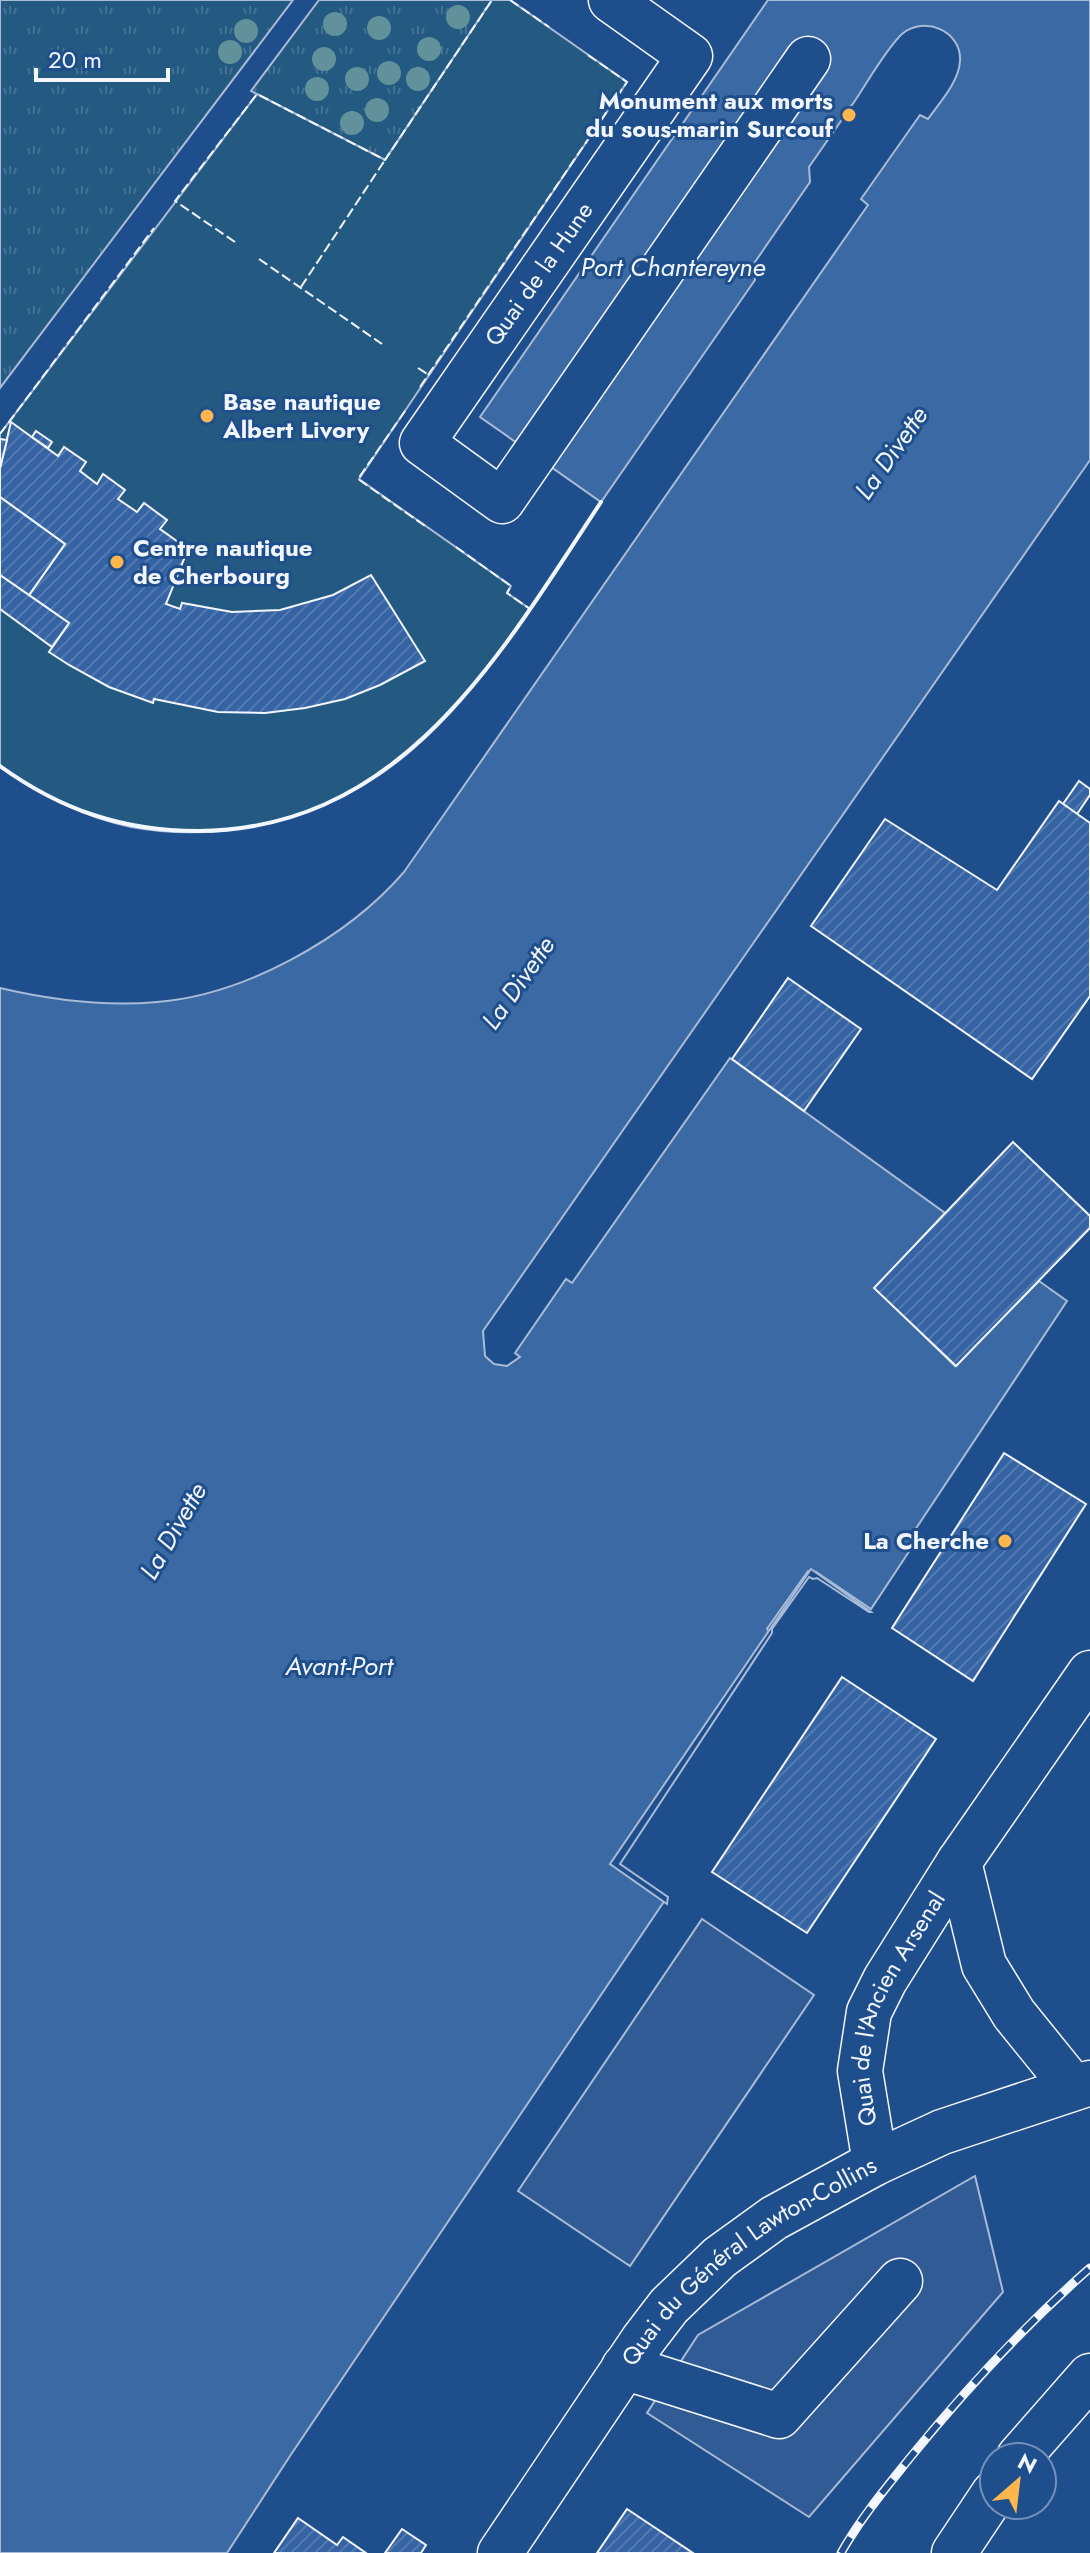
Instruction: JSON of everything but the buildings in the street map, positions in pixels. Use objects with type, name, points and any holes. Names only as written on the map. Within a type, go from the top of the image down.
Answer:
[{"type":"street","name":"Quai de la Hune","points":[[611,0],[690,56],[422,443],[502,501],[808,59]]},
{"type":"street","name":"Quai de l'Ancien Arsenal","points":[[875,2163],[860,2071],[869,2012],[885,1980],[959,1862],[1090,1673]]},
{"type":"street","name":"Quai de l'Ancien Arsenal","points":[[959,1862],[984,1965],[1014,2014],[1082,2085]]},
{"type":"street","name":"Quai du Général Lawton-Collins","points":[[500,2553],[624,2367],[669,2306],[720,2257],[774,2218],[875,2163],[942,2132],[1082,2085]]},
{"type":"street","points":[[624,2367],[779,2416],[900,2281]]},
{"type":"street","points":[[1033,2441],[1090,2376]]},
{"type":"street","points":[[958,2552],[978,2519]]},
{"type":"green space","points":[[0,0],[293,0],[0,388]]},
{"type":"green space","points":[[319,0],[492,0],[385,160],[251,91]]},
{"type":"green space","name":"Base nautique Albert Livory","points":[[492,0],[510,0],[627,82],[359,479],[511,586],[507,593],[530,609],[476,683],[431,733],[384,771],[352,791],[317,807],[244,828],[168,832],[131,827],[96,817],[30,786],[0,766],[0,434],[257,94],[385,160]]},
{"type":"shaded area","points":[[702,1919],[814,1995],[630,2266],[518,2191]]},
{"type":"shaded area","points":[[975,2176],[1003,2292],[809,2517],[647,2413],[698,2335]]},
{"type":"water","name":"Avant-Port","points":[[768,0],[1090,0],[1090,460],[483,1331],[485,1356],[494,1364],[507,1366],[520,1357],[515,1353],[566,1279],[572,1283],[730,1058],[945,1213],[875,1288],[955,1366],[1039,1281],[1067,1301],[915,1530],[920,1535],[871,1609],[816,1572],[814,1575],[808,1571],[767,1629],[769,1631],[614,1865],[665,1900],[227,2553],[0,2553],[0,988],[58,999],[117,1004],[191,997],[225,988],[292,959],[324,940],[354,919],[404,872],[868,205],[861,199],[920,115],[928,119],[956,77],[959,50],[955,41],[940,29],[931,26],[911,28],[896,41],[809,167],[810,182],[755,262],[755,280],[601,502],[480,417]]},
{"type":"pier","points":[[811,1569],[871,1612],[817,1578],[809,1577],[772,1629],[620,1864],[668,1897],[667,1904],[610,1864]]},
{"type":"railway","points":[[841,2553],[873,2504],[952,2408],[1018,2336],[1090,2268]]},
{"type":"fence","points":[[235,242],[175,201],[257,94],[385,160],[492,0]]},
{"type":"fence","points":[[510,0],[549,27]]},
{"type":"fence","points":[[420,387],[627,82],[585,53]]},
{"type":"fence","points":[[301,287],[385,160]]},
{"type":"fence","points":[[0,434],[154,228]]},
{"type":"fence","points":[[259,259],[382,344]]},
{"type":"fence","points":[[418,368],[429,375]]},
{"type":"fence","points":[[405,411],[358,479],[428,528]]},
{"type":"fence","points":[[456,547],[511,586],[507,593],[530,609]]},
{"type":"wall","points":[[0,766],[70,806],[118,822],[170,830],[198,831],[270,823],[334,800],[389,766],[439,722],[484,672],[525,617],[601,502]]},
{"type":"place","name":"Monument aux morts du sous-marin Surcouf","points":[[849,115]]},
{"type":"place","name":"Base nautique Albert Livory","points":[[207,416]]},
{"type":"place","name":"Centre nautique de Cherbourg","points":[[117,562]]},
{"type":"place","name":"La Cherche","points":[[1005,1541]]},
{"type":"water label","name":"Port Chantereyne","points":[[673,267]]},
{"type":"water label","name":"La Divette","points":[[891,453]]},
{"type":"water label","name":"La Divette","points":[[518,983]]},
{"type":"water label","name":"La Divette","points":[[173,1531]]}]
